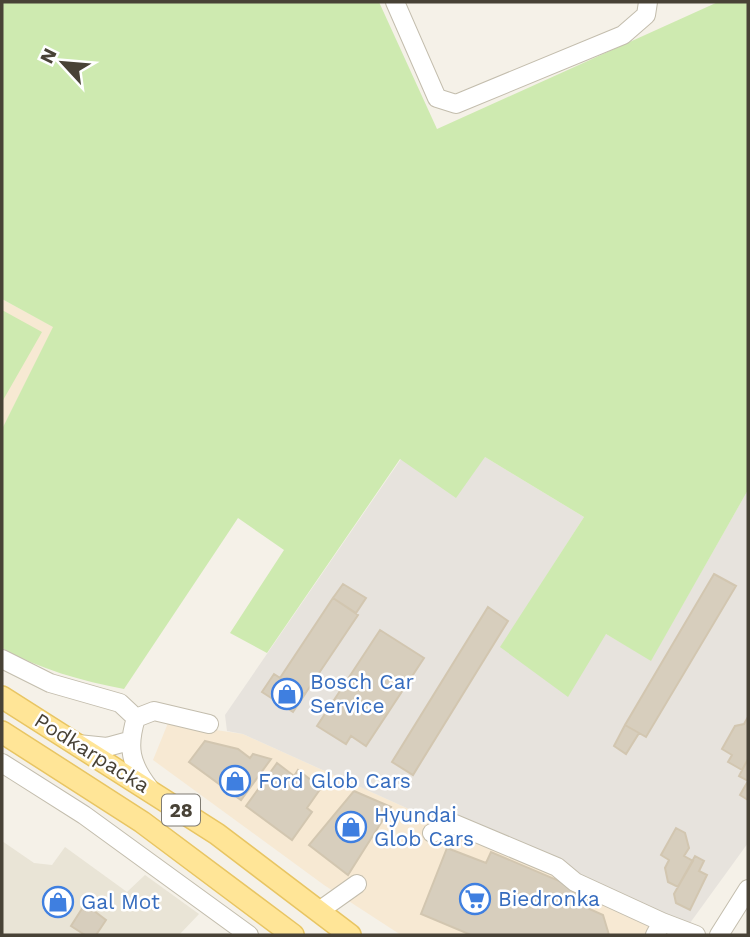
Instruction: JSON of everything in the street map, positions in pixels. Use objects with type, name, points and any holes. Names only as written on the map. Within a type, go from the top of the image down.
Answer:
[{"type":"main road","name":"Podkarpacka","points":[[2,697],[217,834],[350,935]]},
{"type":"main road","name":"Podkarpacka","points":[[2,732],[142,822],[293,935]]},
{"type":"street","points":[[395,2],[437,97],[456,104],[623,36],[646,15],[648,2]]},
{"type":"street","points":[[2,659],[50,683],[120,703],[136,718]]},
{"type":"street","points":[[136,718],[154,711],[209,723]]},
{"type":"street","points":[[136,718],[129,741],[135,765],[150,789]]},
{"type":"street","points":[[78,744],[107,747],[129,741]]},
{"type":"street","points":[[2,763],[84,816],[249,935]]},
{"type":"street","points":[[432,833],[455,824],[464,827],[557,867],[575,882],[658,929],[696,935]]},
{"type":"street","points":[[319,911],[357,884]]},
{"type":"street","points":[[719,935],[748,889]]},
{"type":"shaded area","points":[[2,299],[54,327],[2,429]]},
{"type":"shaded area","points":[[485,457],[584,517],[501,647],[606,634],[651,660],[748,490],[748,843],[690,923],[453,829],[243,734],[227,731],[225,715],[401,459]]},
{"type":"shaded area","points":[[168,723],[243,734],[453,829],[690,923],[683,935],[401,935],[324,885],[153,760]]},
{"type":"shaded area","points":[[2,841],[34,863],[52,865],[65,847],[127,892],[145,875],[199,914],[179,935],[2,935]]},
{"type":"green space","points":[[2,2],[379,2],[437,129],[718,2],[748,2],[748,490],[651,661],[606,634],[568,697],[500,647],[584,517],[485,457],[456,498],[400,459],[267,653],[230,633],[284,550],[238,518],[124,689],[61,673],[2,648],[2,429],[53,327],[2,299]]},
{"type":"green space","points":[[2,310],[42,332],[2,402]]},
{"type":"building","points":[[714,574],[736,586],[646,737],[625,725]]},
{"type":"building","points":[[343,584],[366,598],[356,613],[333,598]]},
{"type":"building","points":[[333,598],[358,615],[305,694],[280,678]]},
{"type":"building","points":[[488,607],[508,621],[413,775],[392,762]]},
{"type":"building","points":[[380,630],[424,658],[366,746],[351,736],[346,744],[317,726]]},
{"type":"building","points":[[274,674],[305,694],[293,712],[262,692]]},
{"type":"building","points":[[748,717],[748,759],[742,770],[728,762],[732,755],[722,749],[735,726],[744,724]]},
{"type":"building","points":[[625,725],[639,733],[626,754],[614,746]]},
{"type":"building","name":"Ford Glob Cars","points":[[205,741],[238,749],[250,758],[253,754],[271,759],[241,800],[189,762]]},
{"type":"building","points":[[748,759],[748,781],[739,776]]},
{"type":"building","points":[[277,763],[294,776],[298,770],[321,788],[307,808],[312,812],[292,840],[246,806]]},
{"type":"building","points":[[748,781],[748,800],[740,795]]},
{"type":"building","name":"Hyundai Glob Cars","points":[[354,791],[391,807],[348,875],[309,845]]},
{"type":"building","points":[[676,828],[685,833],[689,848],[684,856],[693,861],[678,887],[668,882],[665,868],[669,860],[661,855]]},
{"type":"building","points":[[447,848],[486,863],[491,852],[590,894],[585,907],[603,915],[609,935],[471,935],[421,914]]},
{"type":"building","points":[[695,856],[704,861],[699,871],[707,875],[690,910],[676,903],[674,894]]},
{"type":"building","name":"Gal Mot","points":[[57,887],[72,896],[59,917],[44,908]]},
{"type":"building","points":[[85,904],[106,920],[96,935],[85,935],[71,926]]},
{"type":"place","name":"Bosch Car Service","points":[[287,694]]},
{"type":"place","name":"Ford Glob Cars","points":[[235,781]]},
{"type":"place","name":"Hyundai Glob Cars","points":[[351,827]]},
{"type":"place","name":"Biedronka","points":[[475,899]]},
{"type":"place","name":"Gal Mot","points":[[58,902]]}]
